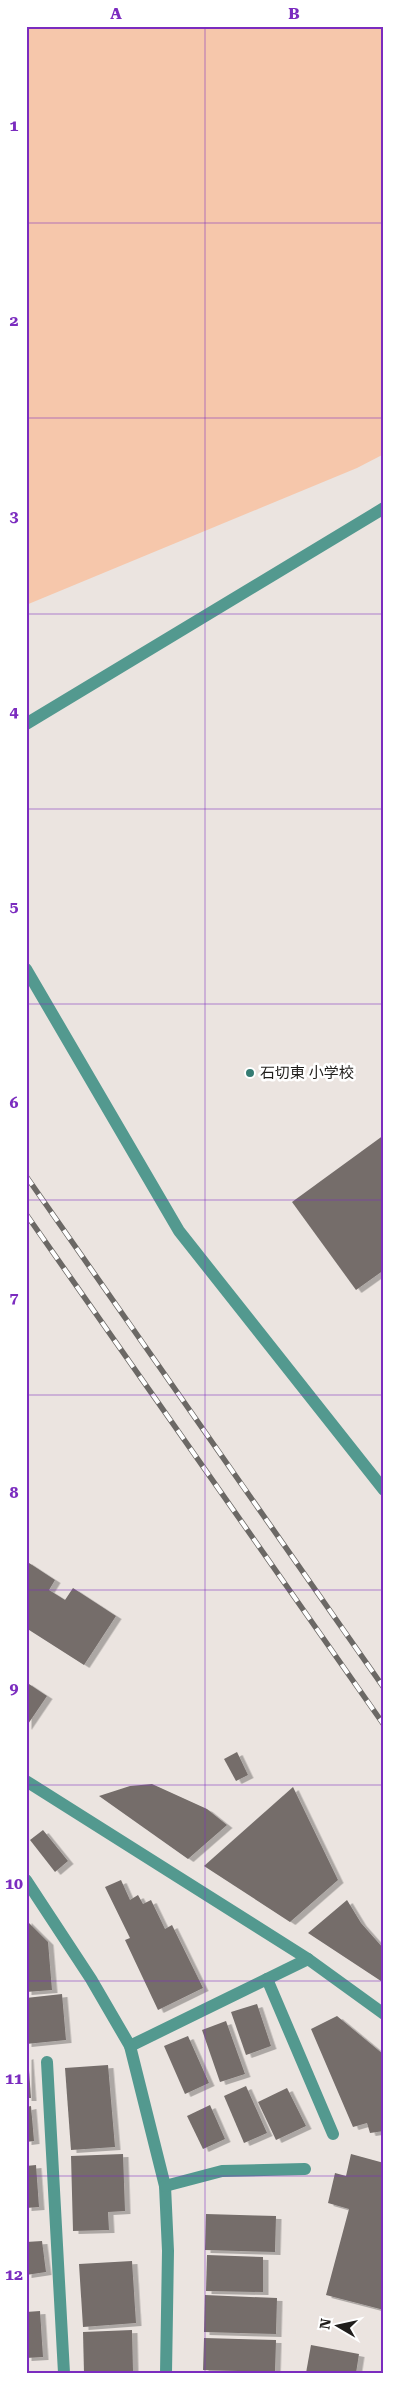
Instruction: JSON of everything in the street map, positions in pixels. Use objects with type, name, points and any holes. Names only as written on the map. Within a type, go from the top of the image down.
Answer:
[{"type":"street","points":[[26,724],[384,508]]},
{"type":"street","points":[[26,969],[179,1231],[384,1490]]},
{"type":"street","points":[[26,1781],[308,1959],[384,2014]]},
{"type":"street","points":[[26,1880],[86,1971],[130,2046],[165,2186],[168,2251],[166,2373]]},
{"type":"street","points":[[130,2046],[308,1959]]},
{"type":"street","points":[[267,1979],[333,2134]]},
{"type":"street","points":[[47,2062],[64,2373]]},
{"type":"street","points":[[165,2186],[222,2171],[305,2169]]},
{"type":"shaded area","points":[[26,26],[384,26],[384,454],[357,468],[26,605]]},
{"type":"building","points":[[384,1135],[384,1270],[356,1290],[292,1202]]},
{"type":"building","points":[[26,1561],[55,1580],[49,1590],[65,1600],[73,1588],[116,1616],[84,1665],[26,1628]]},
{"type":"building","points":[[26,1682],[47,1696],[26,1727]]},
{"type":"building","points":[[237,1752],[248,1775],[236,1781],[224,1759]]},
{"type":"building","points":[[152,1784],[207,1809],[227,1825],[188,1859],[99,1796],[130,1786]]},
{"type":"building","points":[[293,1787],[338,1880],[290,1922],[204,1866]]},
{"type":"building","points":[[43,1830],[68,1861],[55,1872],[30,1840]]},
{"type":"building","points":[[121,1880],[130,1900],[138,1895],[143,1904],[151,1900],[165,1929],[172,1925],[203,1988],[158,2010],[125,1940],[130,1938],[105,1887]]},
{"type":"building","points":[[347,1900],[361,1923],[384,1949],[384,1983],[308,1933]]},
{"type":"building","points":[[26,1920],[48,1942],[52,1990],[26,1992]]},
{"type":"building","points":[[62,1994],[66,2040],[26,2044],[26,1998]]},
{"type":"building","points":[[257,2004],[271,2046],[246,2055],[231,2012]]},
{"type":"building","points":[[337,2016],[383,2054],[384,2131],[370,2133],[367,2123],[353,2127],[311,2029]]},
{"type":"building","points":[[226,2021],[245,2074],[220,2082],[202,2030]]},
{"type":"building","points":[[188,2036],[209,2083],[185,2094],[164,2046]]},
{"type":"building","points":[[28,2056],[31,2098],[26,2098],[26,2057]]},
{"type":"building","points":[[108,2065],[115,2147],[71,2150],[65,2068]]},
{"type":"building","points":[[246,2086],[267,2133],[244,2143],[224,2096]]},
{"type":"building","points":[[287,2088],[306,2126],[276,2140],[258,2102]]},
{"type":"building","points":[[210,2105],[225,2139],[203,2149],[187,2116]]},
{"type":"building","points":[[31,2106],[34,2141],[26,2142],[26,2107]]},
{"type":"building","points":[[123,2154],[125,2211],[108,2212],[109,2230],[73,2231],[71,2156]]},
{"type":"building","points":[[351,2154],[384,2163],[384,2310],[326,2295],[349,2209],[328,2203],[335,2173],[346,2176]]},
{"type":"building","points":[[36,2165],[39,2207],[26,2208],[26,2166]]},
{"type":"building","points":[[206,2214],[276,2216],[275,2252],[205,2250]]},
{"type":"building","points":[[42,2241],[46,2272],[26,2275],[26,2242]]},
{"type":"building","points":[[207,2255],[263,2257],[263,2292],[206,2291]]},
{"type":"building","points":[[132,2261],[136,2323],[83,2327],[79,2264]]},
{"type":"building","points":[[205,2295],[277,2298],[276,2334],[204,2332]]},
{"type":"building","points":[[40,2311],[43,2357],[26,2358],[26,2312]]},
{"type":"building","points":[[132,2330],[133,2371],[84,2373],[83,2332]]},
{"type":"building","points":[[204,2338],[276,2340],[275,2372],[203,2370]]},
{"type":"building","points":[[311,2345],[359,2354],[356,2373],[306,2373]]},
{"type":"railway","points":[[26,1176],[384,1688]]},
{"type":"railway","points":[[26,1214],[384,1725]]},
{"type":"place","name":"石切東 小学校","points":[[250,1073]]}]
